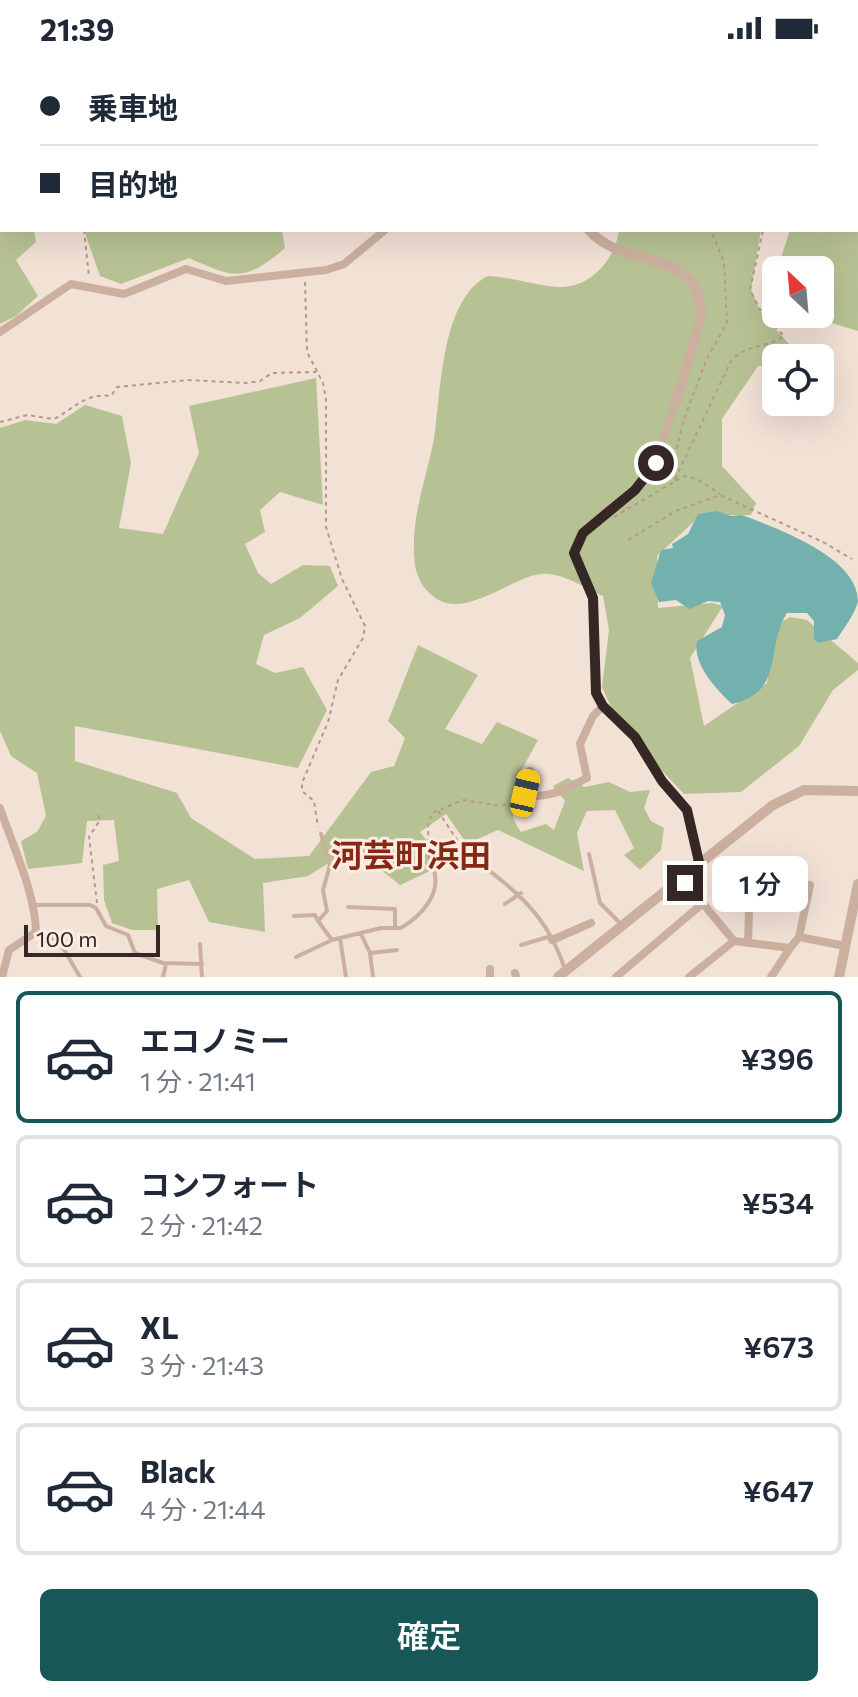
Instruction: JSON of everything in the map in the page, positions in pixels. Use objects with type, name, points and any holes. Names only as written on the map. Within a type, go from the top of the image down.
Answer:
[{"type":"street","points":[[0,332],[71,284],[124,294],[186,269],[226,281],[338,268],[383,232]]},
{"type":"street","points":[[591,232],[611,248],[679,270],[695,285],[702,307],[701,319],[656,463],[635,490],[583,533],[574,553],[593,598],[593,686],[603,706],[635,737],[662,781],[687,810],[699,862]]},
{"type":"street","points":[[530,771],[525,793],[528,795],[559,793],[587,778],[580,744],[593,716],[603,706]]},
{"type":"street","points":[[562,974],[699,862],[787,797],[821,788],[858,791]]},
{"type":"street","points":[[0,808],[33,905],[36,932],[9,950],[2,977]]},
{"type":"street","points":[[681,877],[734,941],[790,948]]},
{"type":"street","points":[[748,943],[750,878],[810,885],[799,937],[771,977]]},
{"type":"street","points":[[839,977],[858,884]]},
{"type":"street","points":[[616,977],[702,904]]},
{"type":"street","points":[[550,938],[591,923]]},
{"type":"street","points":[[799,937],[845,946]]},
{"type":"street","points":[[689,977],[734,941]]},
{"type":"lane","points":[[318,921],[327,911],[323,890],[330,865],[321,834]]},
{"type":"lane","points":[[296,957],[332,940],[406,925],[430,902],[436,875],[430,865],[389,843]]},
{"type":"lane","points":[[466,853],[521,893],[550,938],[562,974]]},
{"type":"lane","points":[[589,854],[600,903],[623,925]]},
{"type":"lane","points":[[505,904],[521,893]]},
{"type":"lane","points":[[33,905],[85,904],[96,908],[104,924],[128,935],[135,953],[166,964],[202,964]]},
{"type":"lane","points":[[348,907],[395,909],[396,928]]},
{"type":"lane","points":[[294,916],[315,915],[332,940]]},
{"type":"lane","points":[[36,932],[59,941],[80,977]]},
{"type":"lane","points":[[361,934],[370,953],[373,977]]},
{"type":"lane","points":[[340,938],[346,977]]},
{"type":"lane","points":[[521,945],[550,938]]},
{"type":"lane","points":[[200,944],[202,977]]},
{"type":"lane","points":[[370,953],[397,950]]},
{"type":"lane","points":[[163,977],[166,964]]},
{"type":"path","points":[[84,232],[89,252],[87,286]]},
{"type":"path","points":[[675,480],[675,455],[684,419],[707,358],[727,323],[724,262],[712,232]]},
{"type":"path","points":[[675,480],[731,361],[744,348],[774,343],[784,336],[761,311],[750,290],[763,232]]},
{"type":"path","points":[[305,272],[305,338],[326,400],[326,527],[342,579],[365,626],[363,638],[338,680],[328,722],[302,783],[302,791],[314,801],[321,834]]},
{"type":"path","points":[[0,422],[33,415],[54,419],[78,401],[96,395],[111,396],[117,387],[185,380],[246,383],[260,381],[272,373],[317,372]]},
{"type":"path","points":[[604,514],[617,517],[675,480],[689,476],[720,495],[852,559]]},
{"type":"path","points":[[628,540],[676,511],[720,495]]},
{"type":"path","points":[[430,865],[428,826],[432,813],[463,800],[501,806],[518,802],[528,795]]},
{"type":"path","points":[[438,810],[466,853]]},
{"type":"path","points":[[96,908],[97,878],[89,837],[100,820],[98,814]]},
{"type":"green space","points":[[0,232],[34,232],[36,242],[16,260],[38,296],[16,316],[0,324]]},
{"type":"green space","points":[[85,232],[282,232],[285,248],[249,272],[229,273],[189,258],[121,284],[100,276]]},
{"type":"green space","points":[[619,232],[761,232],[751,289],[762,313],[762,328],[775,328],[789,344],[762,344],[762,366],[758,366],[722,419],[722,466],[756,503],[751,515],[701,515],[657,556],[658,608],[712,603],[723,606],[690,658],[704,726],[767,683],[775,626],[790,617],[807,620],[858,663],[858,670],[833,690],[799,746],[741,792],[684,794],[619,725],[602,687],[609,630],[603,596],[564,578],[540,574],[475,600],[449,604],[429,593],[416,570],[416,517],[434,439],[446,350],[460,305],[472,288],[488,276],[553,287],[573,285],[593,276],[613,250]]},
{"type":"green space","points":[[789,232],[858,232],[858,331],[834,324],[834,256],[782,256]]},
{"type":"green space","points":[[316,378],[323,505],[280,492],[260,510],[265,532],[245,544],[258,573],[271,584],[303,565],[330,566],[338,586],[300,618],[264,635],[256,664],[275,673],[303,667],[327,710],[298,768],[75,726],[75,761],[177,793],[191,818],[255,859],[309,856],[371,772],[394,766],[405,738],[388,721],[418,645],[478,675],[445,729],[482,744],[497,722],[538,740],[512,797],[514,820],[521,832],[546,824],[554,830],[565,801],[553,786],[568,778],[584,787],[609,782],[630,792],[650,790],[644,808],[651,821],[664,828],[661,850],[640,870],[624,855],[634,848],[615,810],[587,811],[577,833],[584,871],[498,830],[467,844],[446,814],[420,832],[445,864],[400,885],[353,848],[308,876],[263,883],[265,932],[209,922],[189,880],[157,889],[158,930],[132,930],[112,923],[104,900],[103,865],[119,861],[114,820],[87,821],[82,863],[28,869],[21,841],[37,832],[46,816],[37,773],[11,756],[0,731],[0,428],[25,420],[56,424],[85,405],[122,416],[131,463],[119,528],[163,534],[199,453],[189,406]]},
{"type":"water","points":[[717,511],[731,516],[742,515],[812,546],[844,570],[854,585],[858,601],[837,639],[818,643],[814,639],[814,621],[807,613],[787,613],[780,627],[767,679],[760,690],[749,698],[732,704],[707,676],[696,650],[697,641],[722,627],[725,615],[720,602],[708,601],[689,609],[676,600],[659,602],[651,583],[661,550],[673,548],[672,544],[688,534],[698,514]]},
{"type":"district","name":"河芸町浜田","points":[[411,856]]},
{"type":"route","points":[[656,463],[635,490],[583,533],[574,547],[574,553],[575,562],[593,598],[593,686],[596,693],[603,706],[635,737],[662,781],[690,817],[699,862],[681,877],[685,883]]}]
